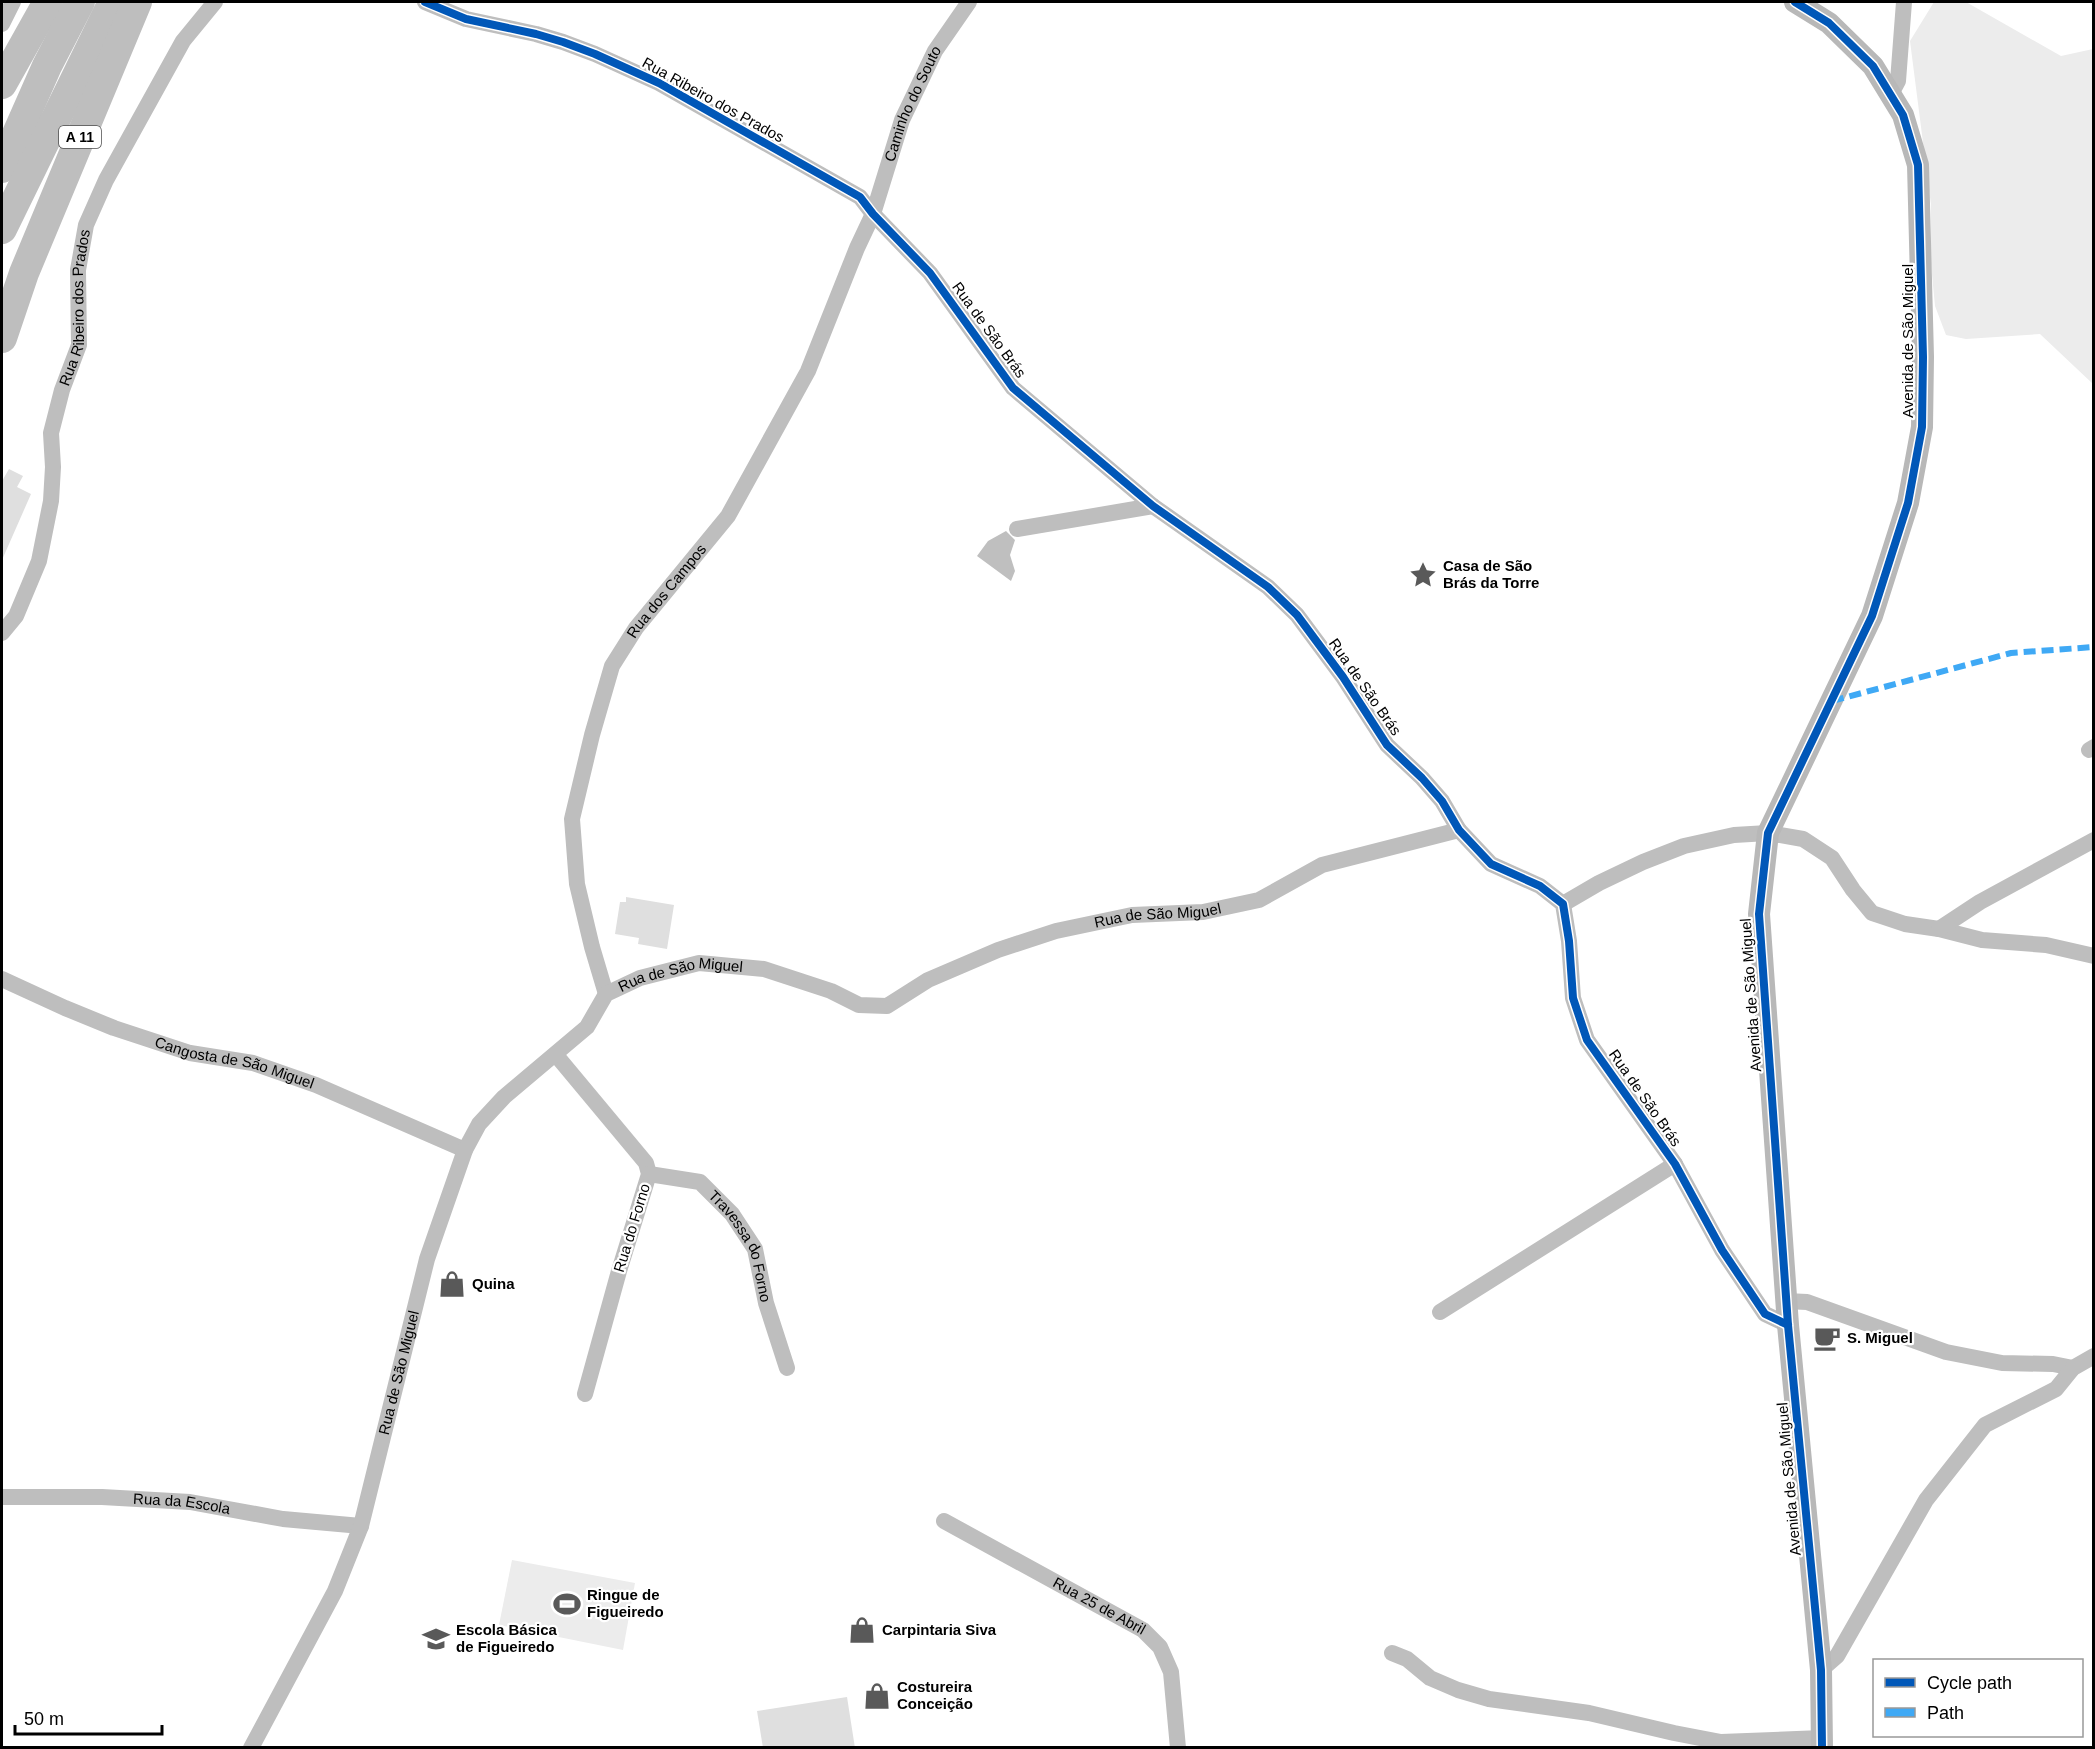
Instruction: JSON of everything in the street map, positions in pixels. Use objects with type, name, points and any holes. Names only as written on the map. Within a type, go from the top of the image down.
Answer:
[{"type":"highway","points":[[2,84],[48,2]]},
{"type":"highway","points":[[2,168],[47,66],[80,2]]},
{"type":"highway","name":"A 11","points":[[2,229],[113,2]]},
{"type":"highway","name":"A 11","points":[[2,338],[24,273],[137,2]]},
{"type":"highway","points":[[2,135],[47,66]]},
{"type":"highway","name":"A 11","points":[[2,313],[24,273]]},
{"type":"street","points":[[2,24],[13,2]]},
{"type":"street","name":"Rua Ribeiro dos Prados","points":[[2,633],[16,616],[39,561],[51,501],[53,467],[51,433],[62,390],[79,345],[78,270],[86,225],[106,180],[183,41],[215,2]]},
{"type":"street","name":"Rua Ribeiro dos Prados","points":[[425,2],[466,19],[563,42],[659,83],[776,151],[834,181],[860,197],[873,214]]},
{"type":"street","name":"Caminho do Souto","points":[[873,214],[902,120],[935,51],[969,2]]},
{"type":"street","name":"Avenida de São Miguel","points":[[1795,2],[1829,23],[1874,66],[1903,115],[1918,165],[1923,357],[1922,427],[1908,503],[1872,616],[1768,833],[1759,914],[1788,1325],[1821,1671],[1822,1743]]},
{"type":"street","points":[[1891,94],[1898,81],[1904,2]]},
{"type":"street","name":"Rua de São Brás","points":[[873,214],[930,273],[1013,388],[1154,506],[1268,587],[1298,615],[1343,677],[1387,745],[1422,778],[1442,801],[1459,830],[1491,864],[1540,886],[1563,904],[1569,941],[1573,998],[1587,1040],[1675,1164],[1722,1250],[1765,1314],[1788,1325]]},
{"type":"street","name":"Rua dos Campos","points":[[606,994],[577,884],[572,819],[592,735],[612,666],[636,628],[728,516],[808,371],[873,214]]},
{"type":"street","points":[[1017,529],[1154,506]]},
{"type":"street","name":"Rua de São Miguel","points":[[251,1748],[335,1591],[361,1526],[427,1259],[465,1150],[478,1124],[504,1096],[587,1027],[606,994],[640,978],[699,963],[764,969],[831,991],[859,1005],[887,1006],[928,980],[998,950],[1056,931],[1132,915],[1203,912],[1259,900],[1322,865],[1459,830]]},
{"type":"street","points":[[1563,904],[1599,883],[1684,846],[1734,835],[1768,833],[1803,839],[1832,858],[1852,890],[1872,913],[1905,924],[1939,929],[1982,940],[2046,945],[2094,956]]},
{"type":"street","points":[[1939,929],[1980,902],[2094,840]]},
{"type":"street","name":"Cangosta de São Miguel","points":[[2,979],[114,1028],[190,1053],[253,1063],[316,1085],[465,1150]]},
{"type":"street","name":"Rua do Forno","points":[[556,1055],[646,1163],[649,1174],[619,1270],[585,1394]]},
{"type":"street","points":[[1440,1312],[1675,1164]]},
{"type":"street","name":"Travessa do Forno","points":[[649,1174],[700,1182],[732,1214],[755,1249],[766,1303],[787,1368]]},
{"type":"street","points":[[1786,1300],[1807,1302],[1946,1352],[2002,1363],[2053,1364],[2073,1368]]},
{"type":"street","points":[[1821,1671],[1837,1656],[1926,1500],[1985,1425],[2056,1389],[2073,1368],[2094,1356]]},
{"type":"street","name":"Rua da Escola","points":[[2,1497],[102,1497],[190,1502],[283,1519],[361,1526]]},
{"type":"street","name":"Rua 25 de Abril","points":[[944,1521],[1143,1630],[1152,1638],[1160,1647],[1171,1672],[1178,1748]]},
{"type":"street","points":[[1392,1653],[1407,1659],[1430,1678],[1458,1690],[1490,1699],[1589,1713],[1721,1742],[1822,1743]]},
{"type":"shaded area","points":[[1934,2],[1966,2],[2061,56],[2093,49],[2093,384],[2040,334],[1966,339],[1946,335],[1935,306],[1931,264],[1931,205],[1910,41]]},
{"type":"shaded area","points":[[1006,531],[1015,540],[1010,555],[1015,571],[1011,581],[977,556],[988,541]]},
{"type":"shaded area","name":"Ringue de Figueiredo","points":[[512,1560],[635,1583],[623,1650],[499,1625]]},
{"type":"building","points":[[9,469],[23,476],[17,487],[31,494],[2,560],[2,481]]},
{"type":"building","points":[[626,897],[674,905],[667,949],[638,944],[639,938],[615,934],[620,902],[626,902]]},
{"type":"building","points":[[847,1697],[855,1748],[763,1748],[757,1711]]},
{"type":"marked path","points":[[1832,701],[2011,653],[2094,647]]},
{"type":"cycle path","points":[[425,2],[466,19],[536,34],[595,54],[659,83],[860,197],[873,214],[930,273],[1013,388],[1153,506],[1268,587],[1297,615],[1343,677],[1387,745],[1422,778],[1442,801],[1459,830],[1491,864],[1540,886],[1563,904],[1569,941],[1573,998],[1587,1040],[1675,1164],[1722,1250],[1765,1314],[1788,1325]]},
{"type":"cycle path","points":[[1795,2],[1829,23],[1873,66],[1903,115],[1918,165],[1923,357],[1922,427],[1908,503],[1872,616],[1768,833],[1759,914],[1788,1325],[1821,1670],[1822,1748]]},
{"type":"place","name":"Casa de São Brás da Torre","points":[[1423,575]]},
{"type":"place","name":"Quina","points":[[452,1284]]},
{"type":"place","name":"S. Miguel","points":[[1827,1338]]},
{"type":"place","name":"Ringue de Figueiredo","points":[[567,1604]]},
{"type":"place","name":"Carpintaria Siva","points":[[862,1630]]},
{"type":"place","name":"Escola Básica de Figueiredo","points":[[436,1639]]},
{"type":"place","name":"Costureira Conceição","points":[[877,1696]]}]
